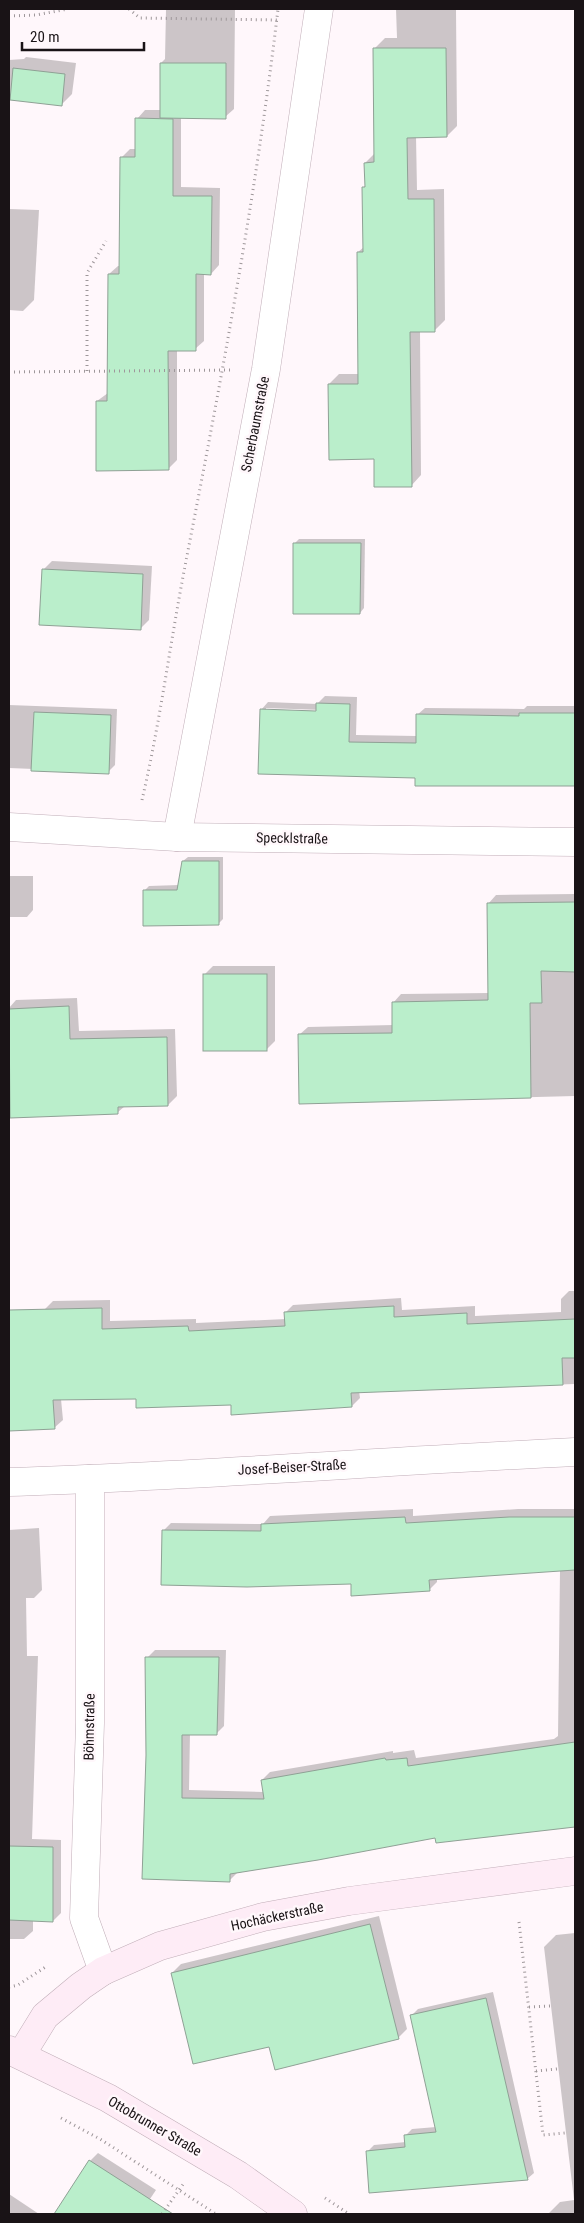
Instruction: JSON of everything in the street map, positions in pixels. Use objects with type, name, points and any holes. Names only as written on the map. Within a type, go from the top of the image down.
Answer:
[{"type":"street","name":"Scherbaumstraße","points":[[177,837],[266,369],[319,9]]},
{"type":"street","name":"Specklstraße","points":[[9,827],[177,837],[575,842]]},
{"type":"street","name":"Josef-Beiser-Straße","points":[[9,1482],[90,1479],[411,1459],[575,1452]]},
{"type":"street","name":"Böhmstraße","points":[[90,1479],[90,1723],[84,1918],[103,1971]]},
{"type":"street","name":"Hochäckerstraße","points":[[15,2053],[45,2016],[81,1986],[103,1971],[160,1946],[262,1917],[349,1901],[575,1871]]},
{"type":"street","name":"Ottobrunner Straße","points":[[15,2053],[108,2098],[238,2175],[293,2214]]},
{"type":"path","points":[[9,16],[36,15],[68,9]]},
{"type":"path","points":[[129,9],[140,18],[270,19]]},
{"type":"path","points":[[134,834],[150,766],[173,628],[223,370],[270,74],[278,9]]},
{"type":"path","points":[[87,371],[86,273],[106,241]]},
{"type":"path","points":[[9,372],[266,369]]},
{"type":"path","points":[[519,1922],[543,2135],[565,2133]]},
{"type":"path","points":[[529,2007],[550,2006]]},
{"type":"path","points":[[536,2071],[558,2069]]},
{"type":"path","points":[[58,2116],[100,2139],[216,2214]]},
{"type":"building","points":[[373,48],[446,48],[447,137],[407,138],[408,199],[434,199],[435,332],[410,332],[412,487],[374,487],[374,459],[329,460],[328,384],[358,384],[357,252],[363,252],[362,187],[365,187],[364,163],[374,162]]},
{"type":"building","points":[[160,63],[226,63],[226,119],[160,118]]},
{"type":"building","points":[[13,68],[65,74],[62,106],[10,100]]},
{"type":"building","points":[[135,118],[173,119],[173,196],[212,196],[211,275],[196,274],[196,351],[168,351],[169,470],[96,471],[96,401],[107,401],[108,274],[119,274],[120,157],[135,157]]},
{"type":"building","points":[[293,543],[361,543],[360,614],[293,614]]},
{"type":"building","points":[[42,569],[143,574],[141,630],[39,625]]},
{"type":"building","points":[[316,703],[350,704],[349,742],[416,743],[416,714],[519,716],[519,713],[575,713],[575,786],[415,786],[415,778],[258,774],[260,709],[316,711]]},
{"type":"building","points":[[34,712],[111,715],[109,774],[31,771]]},
{"type":"building","points":[[182,861],[219,861],[219,925],[143,926],[143,890],[177,890]]},
{"type":"building","points":[[575,902],[575,972],[541,971],[542,1003],[530,1003],[531,1098],[299,1104],[298,1034],[392,1033],[392,1002],[488,1000],[487,903]]},
{"type":"building","points":[[203,974],[267,974],[267,1051],[203,1051]]},
{"type":"building","points":[[69,1006],[70,1039],[167,1037],[168,1106],[118,1107],[118,1114],[10,1118],[9,1009]]},
{"type":"building","points":[[394,1306],[394,1317],[467,1313],[467,1324],[575,1319],[575,1358],[562,1358],[563,1385],[351,1393],[352,1407],[231,1415],[231,1405],[136,1408],[136,1399],[53,1400],[55,1429],[9,1431],[9,1310],[102,1308],[102,1329],[188,1326],[189,1331],[285,1326],[284,1312]]},
{"type":"building","points":[[405,1517],[406,1523],[509,1517],[575,1517],[575,1570],[429,1580],[430,1591],[351,1596],[351,1584],[247,1587],[161,1585],[162,1530],[261,1531],[261,1524]]},
{"type":"building","points":[[145,1657],[219,1657],[217,1735],[182,1735],[182,1798],[264,1799],[261,1780],[385,1758],[386,1760],[407,1758],[408,1766],[575,1742],[575,1827],[436,1843],[435,1838],[230,1874],[230,1882],[142,1879],[146,1755]]},
{"type":"building","points":[[9,1846],[53,1847],[53,1922],[9,1920]]},
{"type":"building","points":[[370,1924],[399,2039],[275,2070],[269,2047],[193,2064],[171,1973]]},
{"type":"building","points":[[486,1998],[528,2180],[369,2193],[366,2151],[405,2147],[404,2135],[436,2132],[410,2015]]},
{"type":"building","points":[[89,2160],[173,2214],[54,2214]]}]
